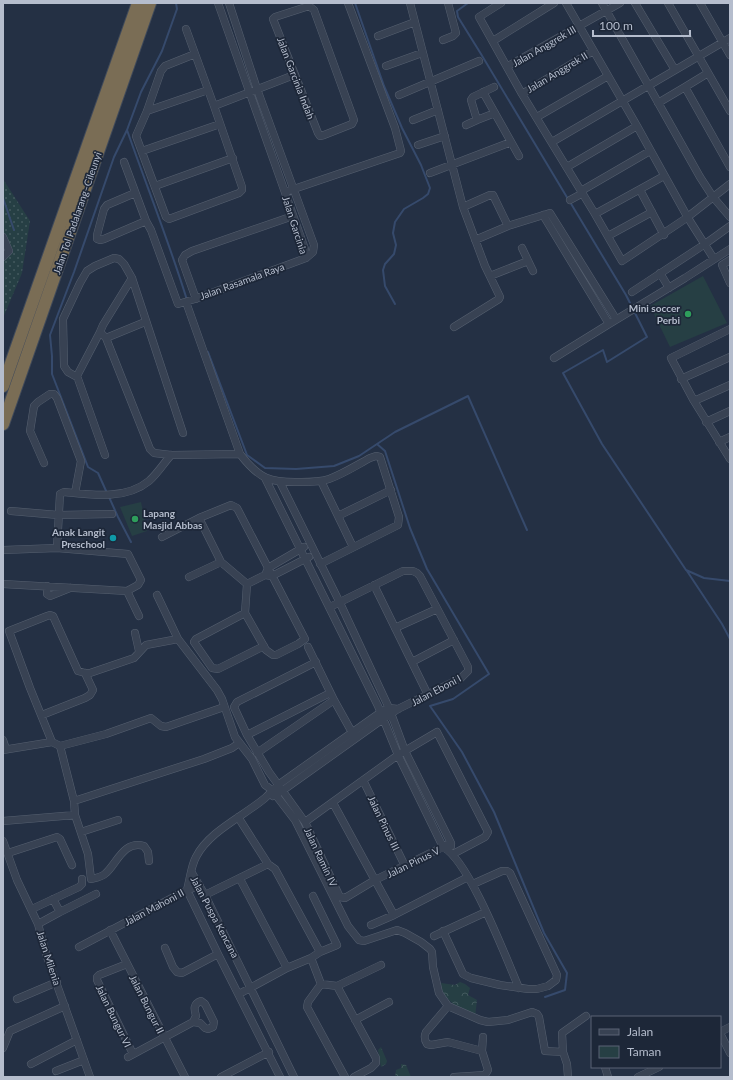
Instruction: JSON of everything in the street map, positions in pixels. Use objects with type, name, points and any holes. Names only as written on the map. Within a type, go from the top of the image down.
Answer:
[{"type":"highway","name":"Jalan Tol Padalarang–Cileunyi","points":[[3,386],[138,3]]},
{"type":"highway","name":"Jalan Tol Padalarang–Cileunyi","points":[[3,424],[150,3]]},
{"type":"street","name":"Jalan Garcinia","points":[[218,3],[305,249],[306,258]]},
{"type":"street","name":"Jalan Garcinia","points":[[229,3],[257,89],[314,245],[313,252],[306,258]]},
{"type":"street","points":[[285,192],[400,153],[402,149],[348,3]]},
{"type":"street","points":[[410,3],[463,207],[490,276],[500,295],[499,300],[454,327]]},
{"type":"street","points":[[443,40],[453,36],[456,33],[448,3]]},
{"type":"street","points":[[501,3],[479,17],[508,66],[522,94],[596,214],[608,236],[619,262],[664,235],[714,198],[730,184]]},
{"type":"street","points":[[493,41],[554,3]]},
{"type":"street","points":[[566,3],[688,218],[714,259]]},
{"type":"street","points":[[602,3],[700,177],[714,198],[730,217]]},
{"type":"street","name":"Jalan Anggrek III","points":[[508,66],[620,3]]},
{"type":"street","points":[[635,3],[675,70]]},
{"type":"street","points":[[668,3],[730,111]]},
{"type":"street","points":[[700,3],[730,55]]},
{"type":"street","name":"Jalan Garcinia Indah","points":[[309,6],[314,10],[354,120],[352,124],[320,136],[294,74],[273,19],[275,17],[309,6]]},
{"type":"street","points":[[378,36],[415,22]]},
{"type":"street","points":[[186,29],[233,158],[242,190],[168,219],[136,136],[147,111],[162,69],[165,66],[195,54]]},
{"type":"street","points":[[552,142],[730,38]]},
{"type":"street","name":"Jalan Anggrek II","points":[[522,94],[593,51]]},
{"type":"street","points":[[386,66],[422,53]]},
{"type":"street","points":[[399,96],[479,61]]},
{"type":"street","points":[[658,103],[708,73]]},
{"type":"street","points":[[214,106],[294,74]]},
{"type":"street","points":[[537,117],[608,76]]},
{"type":"street","points":[[477,120],[472,99],[473,97],[494,87]]},
{"type":"street","points":[[685,87],[730,167]]},
{"type":"street","points":[[147,111],[208,90]]},
{"type":"street","points":[[483,92],[519,156]]},
{"type":"street","points":[[413,120],[438,110]]},
{"type":"street","points":[[466,125],[496,113]]},
{"type":"street","points":[[142,151],[220,124]]},
{"type":"street","points":[[566,167],[637,126]]},
{"type":"street","points":[[418,145],[445,136]]},
{"type":"street","points":[[430,173],[511,142]]},
{"type":"street","points":[[570,200],[650,151]]},
{"type":"street","points":[[155,186],[233,158]]},
{"type":"street","points":[[124,162],[136,193],[146,220],[104,239],[97,239],[104,209],[110,204],[136,193]]},
{"type":"street","points":[[596,214],[664,176]]},
{"type":"street","points":[[640,190],[664,235]]},
{"type":"street","points":[[463,207],[492,194],[495,197],[508,226]]},
{"type":"street","points":[[475,240],[508,226],[549,212],[616,319]]},
{"type":"street","points":[[608,236],[652,212]]},
{"type":"street","points":[[543,215],[609,324]]},
{"type":"street","points":[[293,216],[192,251],[185,255],[182,260],[191,300],[240,454],[255,472],[265,478],[280,482],[321,481],[329,479],[370,458],[380,457],[399,516],[398,525],[320,564]]},
{"type":"street","name":"Jalan Rasamala Raya","points":[[146,220],[178,304],[306,258]]},
{"type":"street","points":[[632,292],[730,226]]},
{"type":"street","points":[[3,237],[9,251],[3,257]]},
{"type":"street","points":[[522,248],[533,271]]},
{"type":"street","points":[[554,358],[730,249]]},
{"type":"street","points":[[105,455],[78,377],[68,372],[64,366],[63,320],[82,278],[95,266],[114,258],[122,261],[132,278],[183,433]]},
{"type":"street","points":[[730,260],[722,265],[730,283]]},
{"type":"street","points":[[490,276],[528,261]]},
{"type":"street","points":[[660,274],[669,288]]},
{"type":"street","points":[[78,377],[103,325],[132,278]]},
{"type":"street","points":[[106,338],[146,322]]},
{"type":"street","points":[[730,330],[671,358],[706,422],[730,459]]},
{"type":"street","points":[[100,332],[106,338],[150,449],[154,453],[171,455],[240,454]]},
{"type":"street","points":[[682,379],[730,357]]},
{"type":"street","points":[[694,401],[730,385]]},
{"type":"street","points":[[44,463],[30,431],[34,406],[50,394],[54,394],[57,398],[81,461],[75,493]]},
{"type":"street","points":[[706,422],[730,411]]},
{"type":"street","points":[[719,442],[730,437]]},
{"type":"street","points":[[57,548],[60,494],[64,492],[97,495],[132,491],[153,478],[171,455]]},
{"type":"street","points":[[265,478],[449,849],[473,884],[519,988]]},
{"type":"street","points":[[321,481],[353,547]]},
{"type":"street","points":[[280,482],[340,603],[390,711],[402,753]]},
{"type":"street","points":[[338,516],[391,490]]},
{"type":"street","points":[[162,536],[199,518],[231,505],[236,507],[268,573],[305,639],[276,655],[270,654],[245,613],[247,584]]},
{"type":"street","points":[[11,511],[58,515],[112,514]]},
{"type":"street","points":[[199,518],[221,562],[247,584]]},
{"type":"street","points":[[268,573],[300,549],[310,544]]},
{"type":"street","points":[[3,550],[57,548],[128,554],[141,580],[138,585],[127,591],[3,584]]},
{"type":"street","points":[[247,584],[268,573],[315,554]]},
{"type":"street","points":[[190,577],[221,562]]},
{"type":"street","name":"Jalan Eboni I","points":[[374,585],[403,571],[417,573],[420,576],[468,667],[468,671],[461,678],[398,710],[390,711]]},
{"type":"street","points":[[330,607],[374,585],[428,695]]},
{"type":"street","points":[[127,591],[139,616]]},
{"type":"street","points":[[157,595],[178,639],[217,690],[239,743],[252,759],[265,785],[277,790]]},
{"type":"street","points":[[395,628],[437,609]]},
{"type":"street","points":[[245,613],[196,639],[194,642],[195,644],[214,669],[218,669],[264,646]]},
{"type":"street","points":[[52,742],[9,631],[47,616],[53,616],[78,671],[85,673],[90,673],[134,658],[146,645],[178,639]]},
{"type":"street","points":[[135,633],[139,651]]},
{"type":"street","points":[[412,662],[454,640]]},
{"type":"street","points":[[308,647],[330,693],[354,735]]},
{"type":"street","points":[[316,662],[237,702],[234,704],[234,710],[247,736],[295,820],[353,933],[359,940],[363,941],[397,930],[405,933],[430,948],[439,993],[448,1006],[488,1022],[508,1020],[534,1012],[539,1017],[545,1051],[563,1052]]},
{"type":"street","points":[[42,715],[90,695],[93,690],[85,673]]},
{"type":"street","points":[[247,736],[330,693]]},
{"type":"street","points":[[257,753],[334,700]]},
{"type":"street","points":[[3,740],[5,749],[52,742],[60,746],[106,734],[151,718],[161,726],[166,727],[224,707]]},
{"type":"street","points":[[192,873],[192,867],[200,850],[220,830],[382,715],[390,711]]},
{"type":"street","name":"Jalan Pinus V","points":[[375,880],[405,866],[485,837],[488,832],[438,732],[402,753]]},
{"type":"street","points":[[74,801],[204,759],[232,748],[239,743]]},
{"type":"street","points":[[60,746],[74,801],[75,815],[88,854],[92,879],[105,874],[122,853],[126,849],[133,846],[144,846],[148,852],[149,862]]},
{"type":"street","points":[[305,822],[402,753]]},
{"type":"street","name":"Jalan Pinus III","points":[[363,780],[405,866]]},
{"type":"street","name":"Jalan Ramin IV","points":[[277,790],[305,822],[340,897],[348,897],[375,880]]},
{"type":"street","points":[[333,803],[394,915]]},
{"type":"street","points":[[3,821],[75,815]]},
{"type":"street","points":[[238,817],[268,864],[273,866],[279,873],[320,952]]},
{"type":"street","points":[[81,832],[118,820]]},
{"type":"street","points":[[8,853],[57,837],[60,839],[72,865]]},
{"type":"street","name":"Jalan Milenia","points":[[3,841],[17,880],[38,924],[47,957],[89,1077]]},
{"type":"street","points":[[205,895],[268,864]]},
{"type":"street","points":[[443,931],[463,974],[471,978],[519,988],[537,989],[548,986],[556,980],[557,975],[510,873],[507,871],[502,871],[473,884]]},
{"type":"street","name":"Jalan Puspa Kencana","points":[[192,873],[205,895],[294,1077]]},
{"type":"street","name":"Jalan Puspa Kencana","points":[[192,873],[187,890],[218,954],[269,1052],[280,1077]]},
{"type":"street","points":[[372,924],[394,915],[468,877]]},
{"type":"street","points":[[32,909],[81,885],[82,879]]},
{"type":"street","points":[[240,879],[287,968]]},
{"type":"street","name":"Jalan Mahoni II","points":[[78,948],[187,890],[200,886]]},
{"type":"street","points":[[38,924],[96,894]]},
{"type":"street","points":[[239,994],[320,952],[338,947],[313,896]]},
{"type":"street","points":[[53,899],[60,912]]},
{"type":"street","points":[[434,936],[486,912]]},
{"type":"street","name":"Jalan Bungur II","points":[[110,930],[185,1077]]},
{"type":"street","points":[[165,948],[173,967],[177,972],[182,973],[218,954]]},
{"type":"street","points":[[311,958],[320,984]]},
{"type":"street","name":"Jalan Bungur VI","points":[[127,964],[99,975],[97,980],[131,1056],[165,1038]]},
{"type":"street","points":[[320,984],[337,986],[381,965]]},
{"type":"street","points":[[17,999],[56,982]]},
{"type":"street","points":[[320,984],[308,1002],[307,1007],[345,1077]]},
{"type":"street","points":[[337,986],[376,1058],[376,1063],[371,1068],[354,1077]]},
{"type":"street","points":[[355,1020],[389,1002]]},
{"type":"street","points":[[3,1048],[10,1031],[65,1006]]},
{"type":"street","points":[[448,1006],[426,1032],[424,1036],[426,1044],[431,1045],[448,1042],[482,1051]]},
{"type":"street","points":[[566,1076],[562,1033],[586,1016]]},
{"type":"street","points":[[165,1038],[193,1022]]},
{"type":"street","points":[[721,1032],[730,1027]]},
{"type":"street","points":[[721,1034],[730,1053]]},
{"type":"street","points":[[454,1077],[485,1075],[488,1072],[482,1051],[483,1037]]},
{"type":"street","points":[[31,1064],[77,1040]]},
{"type":"street","points":[[221,1077],[236,1074],[269,1052]]},
{"type":"street","points":[[56,1071],[84,1060]]},
{"type":"street","points":[[638,1077],[657,1068]]},
{"type":"green space","points":[[3,179],[30,221],[22,273],[3,318]]},
{"type":"green space","name":"Mini soccer Perbi","points":[[703,276],[727,323],[670,347],[650,306]]},
{"type":"green space","name":"Lapang Masjid Abbas","points":[[141,502],[147,531],[132,536],[120,507]]},
{"type":"green space","points":[[460,982],[470,988],[468,995],[477,1000],[475,1017],[453,1003],[444,994],[441,983],[455,985]]},
{"type":"green space","points":[[381,1047],[387,1061],[386,1064],[381,1067],[378,1050]]},
{"type":"green space","points":[[401,1064],[406,1065],[411,1077],[395,1077],[396,1070],[401,1068]]},
{"type":"waterway","points":[[107,493],[98,473],[88,467],[52,374],[50,335],[74,272],[114,157],[127,130],[141,92],[162,51],[177,9],[176,3]]},
{"type":"waterway","points":[[355,3],[384,86],[402,128],[421,165],[430,188],[428,194],[404,209],[395,222],[393,233],[396,245],[394,254],[385,264],[383,270],[385,286],[395,304]]},
{"type":"waterway","points":[[468,3],[457,11],[458,17],[568,199]]},
{"type":"waterway","points":[[127,130],[187,300]]},
{"type":"waterway","points":[[3,198],[14,230]]},
{"type":"waterway","points":[[570,202],[626,295],[647,337],[607,362],[603,350],[563,373],[602,444],[686,570],[704,578],[730,581]]},
{"type":"waterway","points":[[208,352],[247,455],[265,468],[296,469],[334,466],[359,456],[395,432],[468,396],[527,530]]},
{"type":"waterway","points":[[377,444],[385,451],[410,528],[427,569],[489,674],[453,699],[430,706],[462,752],[494,812],[544,933],[567,973],[565,990],[545,997]]},
{"type":"waterway","points":[[109,497],[131,542]]},
{"type":"waterway","points":[[687,571],[722,624],[730,639]]},
{"type":"place","name":"Mini soccer Perbi","points":[[688,314]]},
{"type":"place","name":"Lapang Masjid Abbas","points":[[135,519]]},
{"type":"place","name":"Anak Langit Preschool","points":[[113,538]]}]
